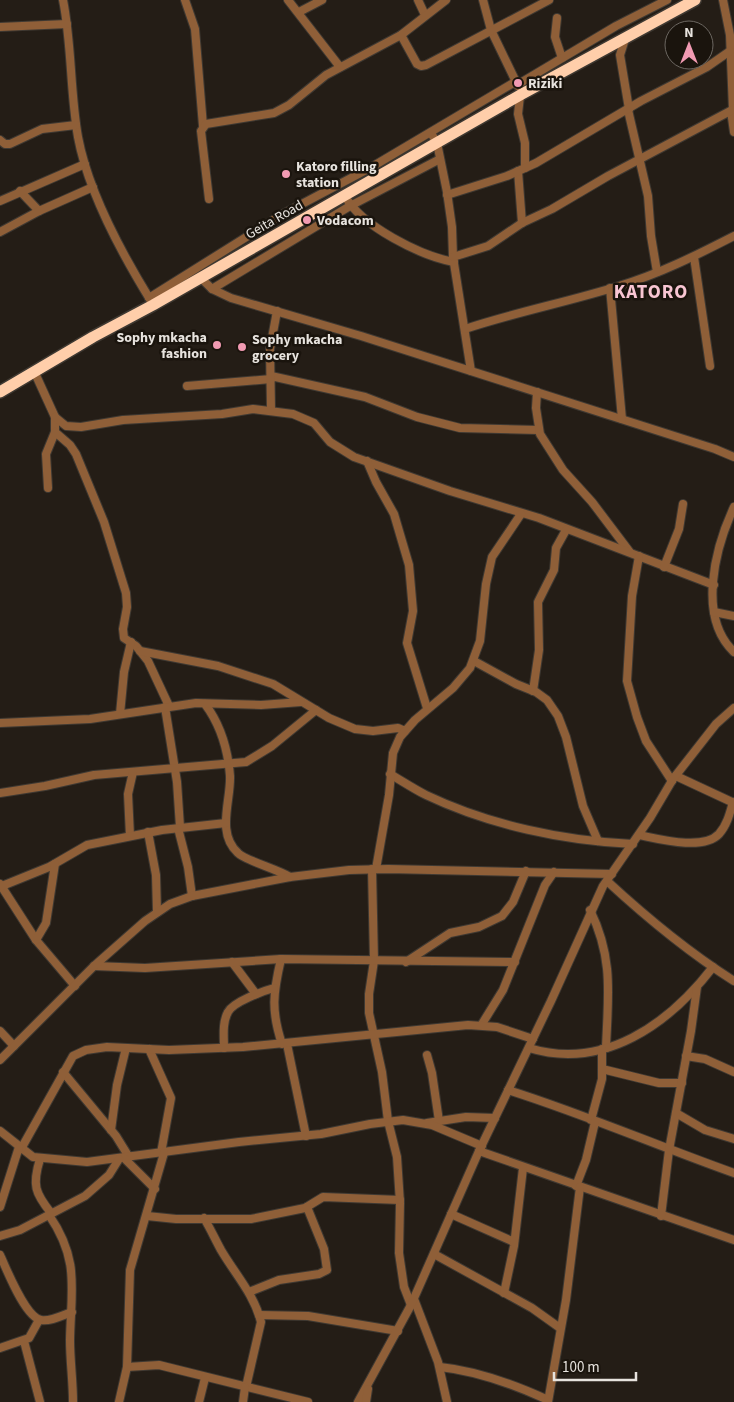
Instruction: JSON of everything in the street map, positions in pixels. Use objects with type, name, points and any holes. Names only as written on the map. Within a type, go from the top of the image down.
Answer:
[{"type":"highway","name":"Geita Road","points":[[0,392],[151,302],[201,278],[347,201],[434,138],[519,89],[625,39],[695,0]]},
{"type":"street","points":[[63,0],[76,125],[85,164],[93,187],[151,302],[283,214],[434,138],[447,195],[454,259],[471,371]]},
{"type":"street","points":[[185,0],[194,29],[203,126],[202,140],[210,199]]},
{"type":"street","points":[[288,0],[340,66]]},
{"type":"street","points":[[299,12],[322,0]]},
{"type":"street","points":[[418,0],[425,15]]},
{"type":"street","points":[[203,126],[213,121],[274,113],[340,66],[400,35],[446,0]]},
{"type":"street","points":[[483,0],[491,30],[519,89],[518,114],[525,143],[522,169],[522,223]]},
{"type":"street","points":[[400,35],[421,66],[476,40],[548,0]]},
{"type":"street","points":[[519,89],[562,58],[616,26],[667,0]]},
{"type":"street","points":[[723,0],[728,19],[731,47],[734,132]]},
{"type":"street","points":[[557,18],[555,37],[562,58]]},
{"type":"street","points":[[0,27],[67,24]]},
{"type":"street","points":[[625,39],[620,55],[628,109],[648,196],[651,236],[657,272]]},
{"type":"street","points":[[447,195],[522,169],[707,66],[731,47]]},
{"type":"street","points":[[347,201],[363,218],[397,240],[426,255],[454,259],[488,246],[522,223],[552,209],[733,110]]},
{"type":"street","points":[[0,140],[5,144],[10,144],[42,129],[76,125]]},
{"type":"street","points":[[212,289],[347,201],[440,159]]},
{"type":"street","points":[[0,201],[85,164]]},
{"type":"street","points":[[0,232],[39,211],[93,187]]},
{"type":"street","points":[[20,192],[39,211]]},
{"type":"street","points":[[465,329],[504,316],[610,288],[657,272],[734,236]]},
{"type":"street","points":[[694,256],[710,366]]},
{"type":"street","points":[[201,278],[212,289],[231,298],[471,371],[734,457]]},
{"type":"street","points":[[610,288],[622,419]]},
{"type":"street","points":[[271,410],[270,349],[276,311]]},
{"type":"street","points":[[34,372],[55,417],[55,432],[46,454],[48,488]]},
{"type":"street","points":[[188,386],[271,378],[365,397],[417,417],[460,428],[538,430]]},
{"type":"street","points":[[537,392],[538,430],[563,470],[592,502],[630,553]]},
{"type":"street","points":[[55,417],[66,426],[82,427],[142,418],[222,414],[253,408],[293,414],[314,423],[338,448],[367,461],[639,556],[714,585]]},
{"type":"street","points":[[55,432],[70,445],[76,454],[104,522],[126,593],[123,634],[140,651],[161,685],[167,707],[175,768],[179,827],[192,896]]},
{"type":"street","points":[[367,461],[376,482],[394,514],[409,564],[413,611],[406,644],[427,708]]},
{"type":"street","points":[[664,567],[680,529],[683,504]]},
{"type":"street","points":[[734,507],[726,527],[714,585],[714,612],[720,637],[734,652]]},
{"type":"street","points":[[447,1402],[440,1367],[413,1302],[404,1287],[400,1262],[400,1200],[397,1157],[388,1121],[369,1012],[369,994],[374,961],[374,869],[389,795],[393,753],[405,730],[427,708],[452,688],[474,661],[480,641],[486,584],[492,558],[521,514]]},
{"type":"street","points":[[533,691],[538,650],[538,602],[554,570],[556,548],[566,530]]},
{"type":"street","points":[[639,556],[632,596],[627,681],[646,741],[674,779],[734,802],[724,827],[712,839],[698,842],[671,841],[639,834]]},
{"type":"street","points":[[714,612],[734,616]]},
{"type":"street","points":[[120,714],[124,672],[131,642]]},
{"type":"street","points":[[140,651],[236,671],[273,684],[301,702],[355,729],[373,731],[398,728],[405,730]]},
{"type":"street","points":[[474,661],[533,691],[546,700],[558,716],[566,737],[583,806],[598,841]]},
{"type":"street","points":[[0,723],[67,721],[167,707],[205,704],[261,705],[301,702]]},
{"type":"street","points":[[205,704],[219,726],[228,763],[230,791],[226,823],[228,836],[239,855],[268,865],[290,877]]},
{"type":"street","points":[[358,1402],[413,1302],[480,1149],[529,1048],[590,910],[609,877],[674,779],[716,724],[734,708]]},
{"type":"street","points":[[0,793],[45,786],[94,775],[253,760],[316,710]]},
{"type":"street","points":[[130,836],[128,794],[133,772]]},
{"type":"street","points":[[390,774],[424,794],[477,814],[536,831],[598,841],[632,844]]},
{"type":"street","points":[[75,986],[36,940],[1,885],[22,880],[55,864],[87,845],[179,827],[226,823]]},
{"type":"street","points":[[148,832],[156,875],[157,912]]},
{"type":"street","points":[[36,940],[46,924],[55,864]]},
{"type":"street","points":[[0,1060],[94,966],[157,912],[192,896],[318,872],[374,869],[526,871],[609,877],[656,924],[734,981]]},
{"type":"street","points":[[406,962],[450,933],[479,927],[502,916],[513,902],[526,871]]},
{"type":"street","points":[[482,1024],[503,990],[545,886],[554,872]]},
{"type":"street","points":[[440,1367],[474,1372],[521,1387],[548,1401],[560,1328],[578,1187],[586,1160],[602,1079],[607,958],[602,934],[590,910]]},
{"type":"street","points":[[94,966],[145,968],[281,959],[515,962]]},
{"type":"street","points":[[281,959],[274,988],[274,1012],[285,1044],[306,1136]]},
{"type":"street","points":[[232,962],[256,994]]},
{"type":"street","points":[[529,1048],[553,1053],[604,1049],[627,1042],[660,1022],[697,987],[713,967]]},
{"type":"street","points":[[661,1216],[669,1150],[682,1084],[697,987]]},
{"type":"street","points":[[224,1048],[227,1013],[236,1005],[256,994],[274,988]]},
{"type":"street","points":[[0,1207],[20,1148],[72,1056],[79,1052],[107,1047],[149,1049],[224,1048],[285,1044],[374,1032],[482,1024],[497,1026],[533,1039]]},
{"type":"street","points":[[0,1031],[14,1046]]},
{"type":"street","points":[[111,1130],[117,1085],[126,1048]]},
{"type":"street","points":[[119,1402],[127,1367],[130,1270],[155,1189],[171,1098],[149,1049]]},
{"type":"street","points":[[427,1055],[432,1073],[439,1121]]},
{"type":"street","points":[[686,1056],[705,1059],[734,1072]]},
{"type":"street","points":[[602,1069],[659,1083],[682,1084]]},
{"type":"street","points":[[63,1072],[111,1130],[124,1158],[155,1189]]},
{"type":"street","points":[[508,1090],[552,1104],[669,1150],[734,1173]]},
{"type":"street","points":[[676,1113],[705,1130],[734,1139]]},
{"type":"street","points":[[427,1124],[466,1117],[495,1118]]},
{"type":"street","points":[[0,1131],[20,1148],[40,1159],[87,1162],[239,1142],[306,1136],[403,1120],[427,1124],[523,1168],[734,1240]]},
{"type":"street","points":[[0,1236],[20,1230],[85,1196],[101,1184],[124,1158]]},
{"type":"street","points":[[40,1159],[36,1188],[62,1237],[71,1259],[72,1402]]},
{"type":"street","points":[[504,1293],[514,1242],[523,1168]]},
{"type":"street","points":[[147,1216],[251,1220],[286,1214],[323,1197],[400,1200]]},
{"type":"street","points":[[249,1292],[278,1280],[319,1274],[327,1270],[324,1249],[307,1206]]},
{"type":"street","points":[[451,1214],[514,1242]]},
{"type":"street","points":[[204,1218],[220,1249],[249,1292],[261,1322],[242,1402]]},
{"type":"street","points":[[434,1254],[504,1293],[560,1328]]},
{"type":"street","points":[[0,1255],[22,1299],[40,1320],[72,1312]]},
{"type":"street","points":[[259,1315],[308,1316],[398,1330]]},
{"type":"street","points":[[0,1348],[28,1338],[40,1320]]},
{"type":"street","points":[[24,1340],[40,1402]]},
{"type":"street","points":[[127,1367],[159,1365],[205,1378],[308,1402]]},
{"type":"street","points":[[199,1402],[205,1378]]},
{"type":"street","points":[[366,1402],[368,1384]]},
{"type":"place","name":"Riziki","points":[[518,83]]},
{"type":"place","name":"Katoro filling station","points":[[286,174]]},
{"type":"place","name":"Vodacom","points":[[307,220]]},
{"type":"place","name":"Sophy mkacha fashion","points":[[217,345]]},
{"type":"place","name":"Sophy mkacha grocery","points":[[242,347]]},
{"type":"district","name":"KATORO","points":[[651,291]]}]
